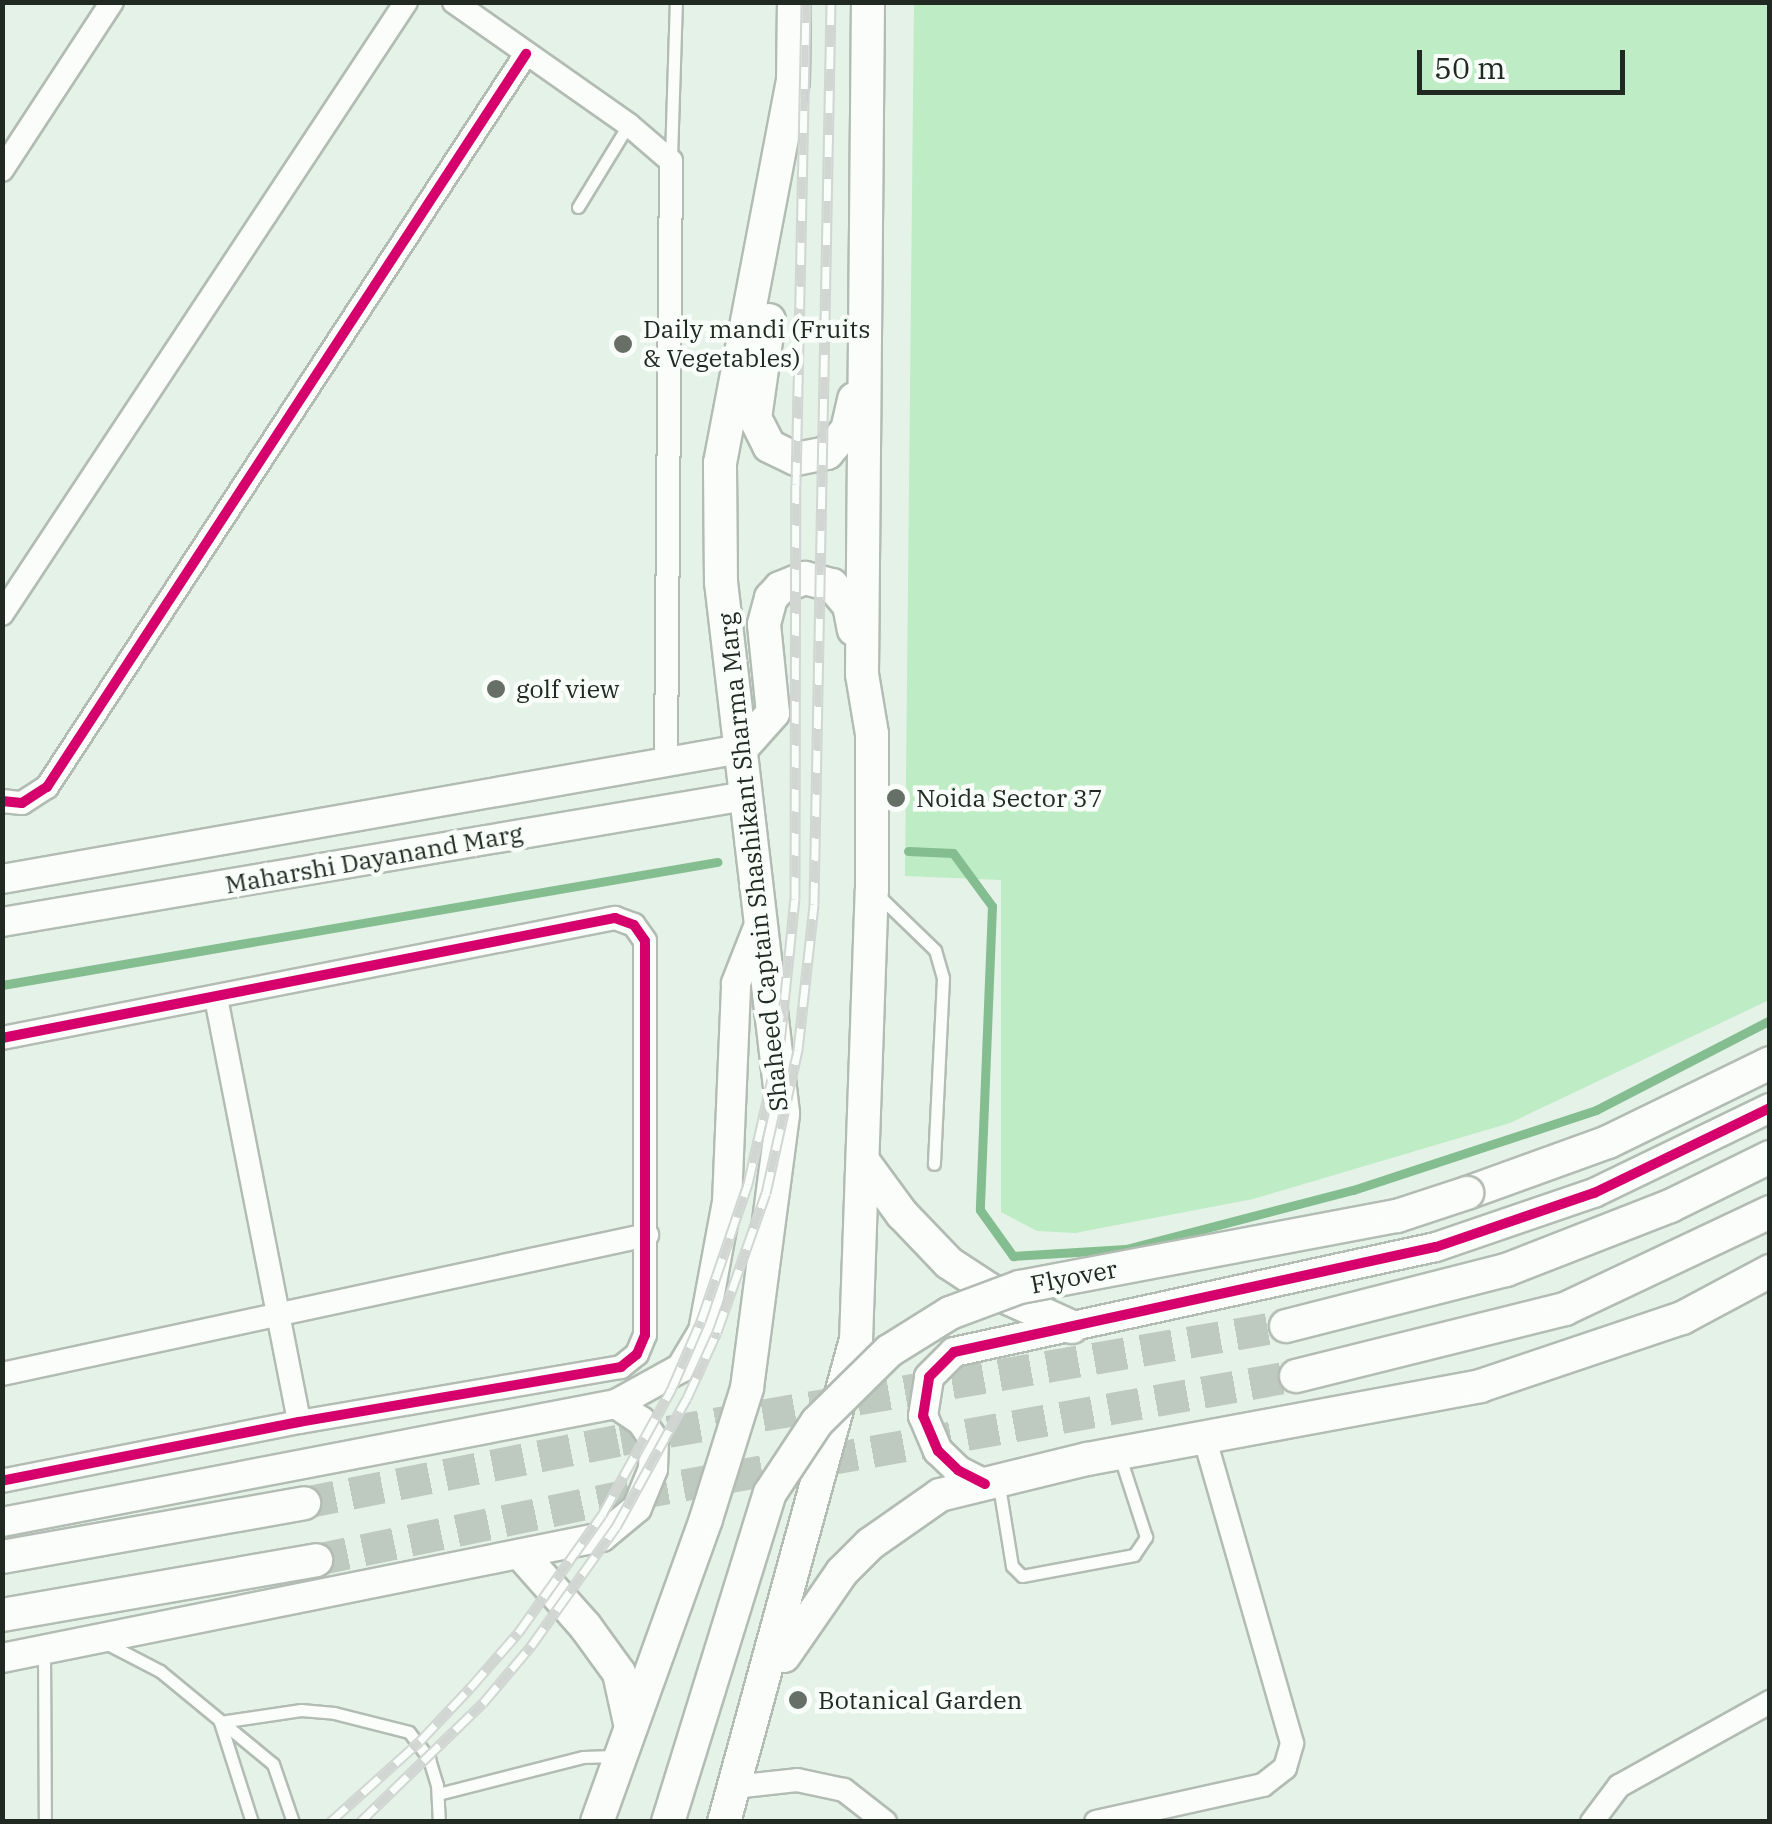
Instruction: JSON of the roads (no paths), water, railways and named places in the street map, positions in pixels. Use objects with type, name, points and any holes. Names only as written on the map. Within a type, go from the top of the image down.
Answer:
[{"type":"main road","name":"Shaheed Captain Shashikant Sharma Marg","points":[[597,1822],[706,1519],[747,1388],[783,1113],[721,582],[720,463],[793,82],[794,2]]},
{"type":"main road","points":[[862,674],[868,2]]},
{"type":"main road","points":[[793,82],[775,287],[756,402],[760,433],[769,446],[796,460],[827,453],[839,443],[847,430],[866,340]]},
{"type":"main road","points":[[724,1822],[851,1372],[858,1311],[872,890],[872,734],[849,605],[832,584],[805,578],[780,588],[771,598],[764,624],[773,714],[741,749]]},
{"type":"main road","name":"Flyover","points":[[668,1822],[770,1493],[817,1422],[889,1351],[950,1312],[1020,1287],[1396,1216],[1608,1142],[1770,1063]]},
{"type":"main road","points":[[1286,1326],[1506,1270],[1670,1206],[1770,1157]]},
{"type":"main road","points":[[863,1161],[902,1214],[948,1263],[990,1290],[1072,1327]]},
{"type":"main road","points":[[1296,1376],[1564,1309],[1770,1212]]},
{"type":"main road","points":[[760,1696],[804,1620],[870,1544],[940,1495],[1119,1454],[1480,1386],[1682,1318],[1770,1271]]},
{"type":"main road","points":[[2,1557],[304,1503]]},
{"type":"main road","points":[[523,1556],[585,1626],[618,1673],[630,1723]]},
{"type":"main road","points":[[2,1615],[316,1560]]},
{"type":"street","points":[[2,170],[112,2]]},
{"type":"street","points":[[2,614],[406,2]]},
{"type":"street","points":[[454,2],[628,125],[671,162],[666,763]]},
{"type":"street","points":[[2,801],[22,803],[47,787],[526,54]]},
{"type":"street","name":"Maharshi Dayanand Marg","points":[[2,879],[741,749]]},
{"type":"street","name":"Maharshi Dayanand Marg","points":[[2,922],[745,796]]},
{"type":"street","points":[[2,1038],[615,918],[634,925],[645,941],[646,1335],[636,1354],[621,1366],[299,1422],[2,1481]]},
{"type":"street","points":[[2,1522],[616,1404],[681,1368],[703,1331],[726,1202],[736,984],[760,922]]},
{"type":"street","points":[[216,998],[299,1422]]},
{"type":"street","points":[[992,1482],[958,1470],[938,1452],[923,1416],[929,1377],[954,1352],[1436,1248],[1594,1194],[1770,1108]]},
{"type":"street","points":[[2,1374],[646,1234]]},
{"type":"street","points":[[2,1658],[523,1556],[602,1537],[637,1508],[653,1470],[654,1440],[641,1421],[616,1404]]},
{"type":"street","points":[[1096,1822],[1263,1784],[1285,1768],[1292,1742],[1204,1438]]},
{"type":"street","points":[[1592,1822],[1619,1786],[1770,1702]]},
{"type":"street","points":[[734,1787],[797,1780],[844,1790],[885,1822]]},
{"type":"lane","points":[[671,162],[676,2]]},
{"type":"lane","points":[[578,207],[628,125]]},
{"type":"lane","points":[[872,890],[918,928],[935,950],[943,978],[934,1164]]},
{"type":"lane","points":[[992,1482],[1012,1566],[1022,1576],[1134,1556],[1146,1537],[1119,1454]]},
{"type":"lane","points":[[100,1640],[160,1671],[273,1764],[294,1822]]},
{"type":"lane","points":[[44,1650],[45,1822]]},
{"type":"lane","points":[[220,1722],[301,1710],[392,1725],[423,1746],[438,1794],[439,1822]]},
{"type":"lane","points":[[220,1722],[252,1822]]},
{"type":"lane","points":[[438,1794],[583,1758],[620,1756]]},
{"type":"waterway","points":[[908,851],[953,853],[992,906],[980,1210],[1013,1256],[1126,1249],[1353,1190],[1596,1110],[1770,1020]]},
{"type":"waterway","points":[[2,985],[717,862]]},
{"type":"tunnel","points":[[304,1503],[621,1440],[1286,1326]]},
{"type":"tunnel","points":[[316,1560],[636,1494],[1296,1376]]},
{"type":"railway","points":[[330,1822],[420,1741],[470,1688],[518,1633],[602,1515],[672,1388],[701,1321],[748,1184],[780,1043],[795,899],[796,484],[806,2]]},
{"type":"railway","points":[[360,1822],[483,1703],[531,1646],[616,1527],[687,1398],[717,1332],[766,1193],[798,1050],[814,904],[831,2]]},
{"type":"place","name":"Daily mandi (Fruits & Vegetables)","points":[[623,344]]},
{"type":"place","name":"golf view","points":[[496,689]]},
{"type":"place","name":"Noida Sector 37","points":[[896,798]]},
{"type":"place","name":"Botanical Garden","points":[[798,1700]]}]
